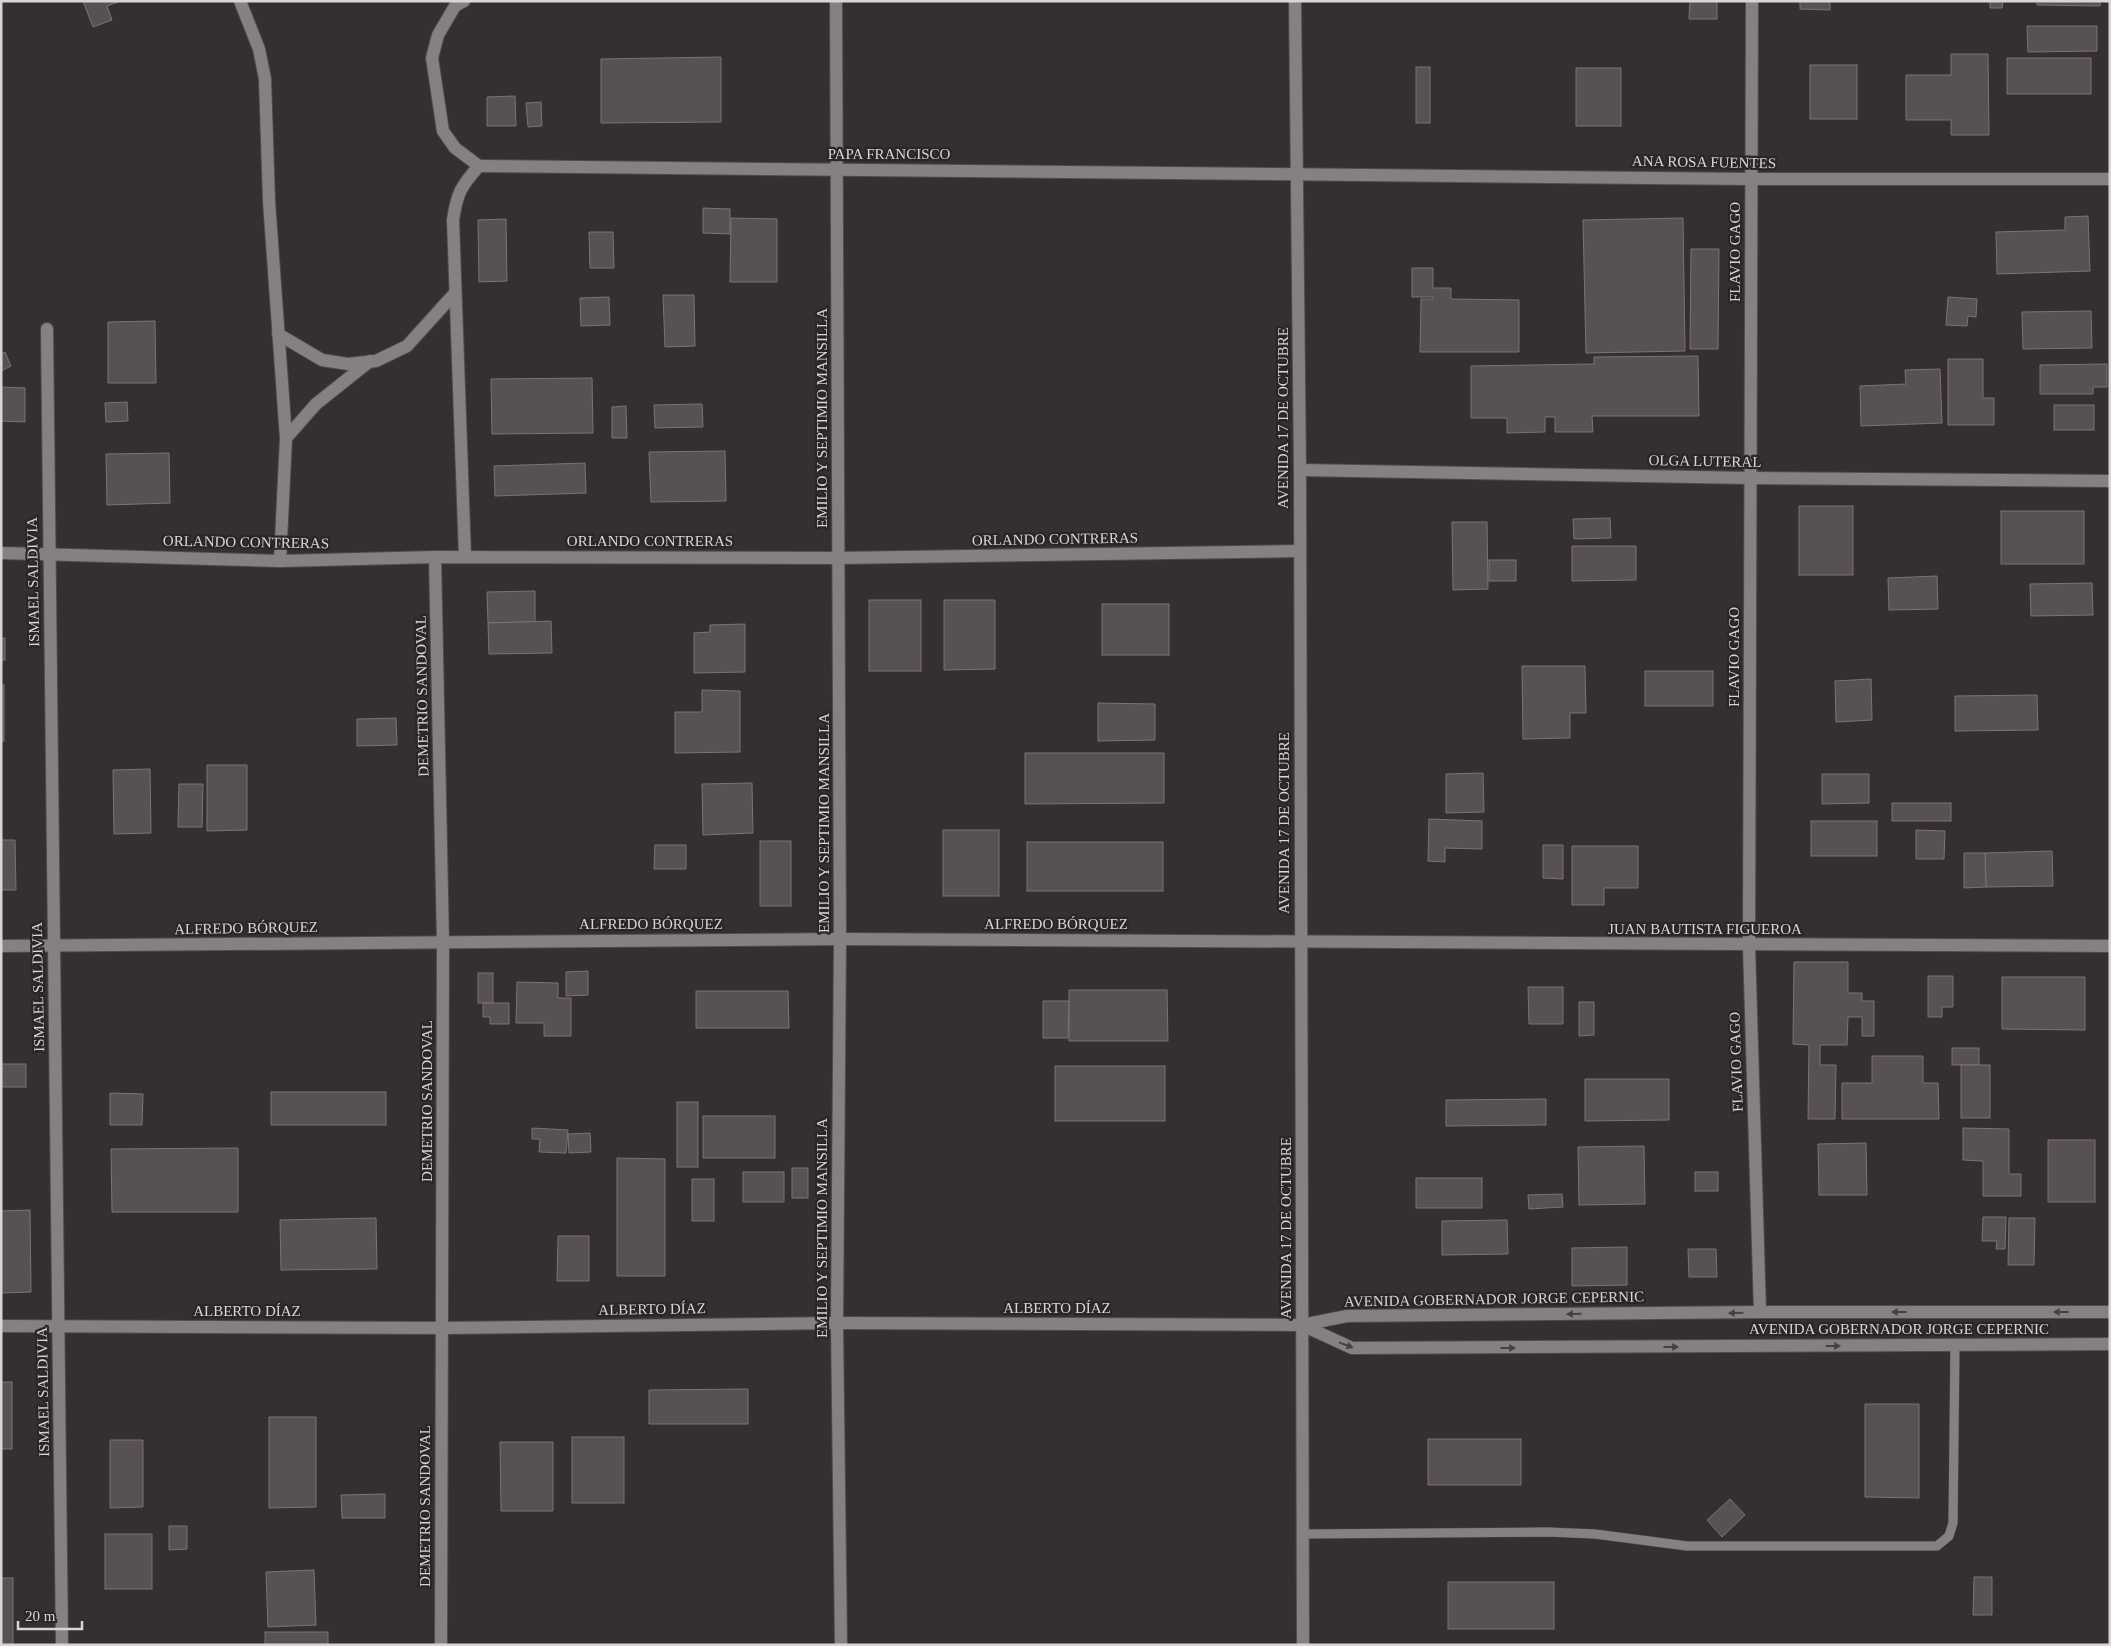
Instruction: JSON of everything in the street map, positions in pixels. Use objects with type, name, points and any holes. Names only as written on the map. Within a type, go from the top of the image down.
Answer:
[{"type":"street","points":[[240,1],[260,49],[265,79],[269,201],[286,438],[280,561]]},
{"type":"street","name":"EMILIO Y SEPTIMIO MANSILLA","points":[[836,1],[840,939],[838,1323],[841,1645]]},
{"type":"street","name":"AVENIDA 17 DE OCTUBRE","points":[[1295,1],[1300,470],[1303,1645]]},
{"type":"street","name":"FLAVIO GAGO","points":[[1752,1],[1749,946],[1760,1312]]},
{"type":"street","points":[[459,4],[438,34],[432,58],[443,131],[455,148],[479,166],[463,184],[456,201],[453,220],[465,557]]},
{"type":"street","name":"PAPA FRANCISCO","points":[[479,166],[1298,174]]},
{"type":"street","name":"ANA ROSA FUENTES","points":[[1298,174],[1752,179],[2110,179]]},
{"type":"street","points":[[278,334],[322,360],[348,364],[370,362],[407,346],[455,293]]},
{"type":"street","name":"ISMAEL SALDIVIA","points":[[47,329],[62,1645]]},
{"type":"street","points":[[286,438],[316,404],[370,362]]},
{"type":"street","name":"OLGA LUTERAL","points":[[1300,470],[1751,478],[2110,481]]},
{"type":"street","name":"ORLANDO CONTRERAS","points":[[1,553],[280,561],[435,557],[839,558],[1299,551]]},
{"type":"street","name":"DEMETRIO SANDOVAL","points":[[435,557],[443,942],[441,1645]]},
{"type":"street","name":"ALFREDO BÓRQUEZ","points":[[1,946],[840,939],[1301,942]]},
{"type":"street","name":"JUAN BAUTISTA FIGUEROA","points":[[1301,942],[1749,946],[2110,946]]},
{"type":"street","name":"AVENIDA GOBERNADOR JORGE CEPERNIC","points":[[1302,1325],[1347,1316],[1760,1312],[2110,1312]]},
{"type":"street","name":"ALBERTO DÍAZ","points":[[1,1326],[443,1328],[838,1323],[1302,1325]]},
{"type":"street","name":"AVENIDA GOBERNADOR JORGE CEPERNIC","points":[[1302,1325],[1352,1348],[2110,1344]]},
{"type":"lane","points":[[1303,1534],[1548,1532],[1595,1534],[1687,1546],[1937,1546],[1948,1536],[1953,1523],[1955,1345]]},
{"type":"building","points":[[83,1],[121,1],[107,6],[112,20],[93,27]]},
{"type":"building","points":[[1690,1],[1717,1],[1717,19],[1689,19]]},
{"type":"building","points":[[1800,1],[1830,1],[1830,10],[1800,9]]},
{"type":"building","points":[[1990,1],[2003,1],[2002,8],[1990,8]]},
{"type":"building","points":[[2037,1],[2100,1],[2100,6],[2037,5]]},
{"type":"building","points":[[2027,26],[2097,26],[2097,51],[2028,52]]},
{"type":"building","points":[[1951,54],[1988,54],[1989,135],[1951,135],[1951,120],[1906,120],[1906,75],[1951,75]]},
{"type":"building","points":[[721,57],[721,122],[601,123],[601,59]]},
{"type":"building","points":[[2007,58],[2091,58],[2091,94],[2007,94]]},
{"type":"building","points":[[1810,65],[1857,65],[1857,119],[1810,119]]},
{"type":"building","points":[[1416,67],[1430,67],[1430,123],[1416,123]]},
{"type":"building","points":[[1576,68],[1621,68],[1621,126],[1576,126]]},
{"type":"building","points":[[515,96],[516,126],[487,126],[487,97]]},
{"type":"building","points":[[541,102],[542,126],[528,127],[526,103]]},
{"type":"building","points":[[703,208],[730,209],[730,234],[703,233]]},
{"type":"building","points":[[2088,216],[2090,271],[1997,274],[1996,232],[2065,230],[2065,217]]},
{"type":"building","points":[[731,218],[777,219],[777,282],[730,282]]},
{"type":"building","points":[[1683,218],[1685,351],[1586,353],[1583,220]]},
{"type":"building","points":[[506,219],[507,281],[479,282],[478,220]]},
{"type":"building","points":[[589,232],[613,232],[614,268],[590,268]]},
{"type":"building","points":[[1691,249],[1719,249],[1718,349],[1690,349]]},
{"type":"building","points":[[1412,268],[1433,268],[1433,288],[1451,288],[1451,299],[1519,300],[1519,352],[1420,352],[1421,299],[1433,299],[1433,297],[1412,297]]},
{"type":"building","points":[[663,295],[694,295],[695,346],[665,347]]},
{"type":"building","points":[[609,297],[610,325],[581,326],[580,298]]},
{"type":"building","points":[[1948,297],[1977,299],[1976,317],[1968,316],[1967,326],[1946,325]]},
{"type":"building","points":[[2091,311],[2092,348],[2023,349],[2022,312]]},
{"type":"building","points":[[155,321],[156,383],[108,383],[108,322]]},
{"type":"building","points":[[5,352],[11,366],[1,371],[1,354]]},
{"type":"building","points":[[1698,356],[1699,416],[1592,416],[1593,432],[1555,432],[1555,417],[1545,417],[1545,432],[1507,433],[1507,418],[1471,418],[1471,366],[1594,364],[1594,357]]},
{"type":"building","points":[[1948,359],[1983,359],[1983,398],[1994,398],[1994,425],[1948,425]]},
{"type":"building","points":[[2107,364],[2107,387],[2093,387],[2093,394],[2040,394],[2040,365]]},
{"type":"building","points":[[1940,369],[1942,423],[1861,426],[1860,386],[1906,384],[1905,370]]},
{"type":"building","points":[[592,378],[593,433],[492,434],[491,379]]},
{"type":"building","points":[[1,387],[25,388],[25,422],[1,421]]},
{"type":"building","points":[[127,402],[128,421],[106,422],[105,403]]},
{"type":"building","points":[[702,404],[703,427],[655,428],[654,405]]},
{"type":"building","points":[[2054,405],[2094,405],[2094,430],[2054,430]]},
{"type":"building","points":[[626,406],[627,438],[612,438],[612,407]]},
{"type":"building","points":[[725,451],[726,501],[651,502],[649,452]]},
{"type":"building","points":[[169,453],[170,503],[107,505],[106,454]]},
{"type":"building","points":[[585,463],[586,493],[495,496],[494,466]]},
{"type":"building","points":[[1799,506],[1853,506],[1853,575],[1799,575]]},
{"type":"building","points":[[2001,511],[2084,511],[2084,564],[2001,564]]},
{"type":"building","points":[[1610,518],[1611,538],[1574,539],[1573,519]]},
{"type":"building","points":[[1452,522],[1487,522],[1488,589],[1453,590]]},
{"type":"building","points":[[1572,546],[1636,546],[1636,580],[1572,581]]},
{"type":"building","points":[[1489,560],[1516,560],[1516,581],[1489,581]]},
{"type":"building","points":[[1937,576],[1938,609],[1889,610],[1888,578]]},
{"type":"building","points":[[2092,583],[2093,615],[2031,616],[2030,584]]},
{"type":"building","points":[[535,591],[535,622],[488,623],[487,592]]},
{"type":"building","points":[[869,600],[921,600],[921,671],[869,671]]},
{"type":"building","points":[[944,600],[995,600],[995,669],[944,670]]},
{"type":"building","points":[[1102,604],[1169,604],[1169,655],[1102,655]]},
{"type":"building","points":[[551,621],[552,653],[489,654],[488,623]]},
{"type":"building","points":[[745,624],[745,672],[694,673],[694,633],[710,632],[710,625]]},
{"type":"building","points":[[1,638],[5,638],[5,660],[1,660]]},
{"type":"building","points":[[1522,666],[1585,666],[1586,713],[1570,713],[1570,738],[1523,739]]},
{"type":"building","points":[[1645,671],[1713,671],[1713,706],[1645,706]]},
{"type":"building","points":[[1871,679],[1872,720],[1836,722],[1835,681]]},
{"type":"building","points":[[1,685],[4,685],[4,741],[1,741]]},
{"type":"building","points":[[702,690],[740,691],[740,752],[675,753],[675,712],[702,712]]},
{"type":"building","points":[[2037,695],[2038,730],[1955,731],[1955,696]]},
{"type":"building","points":[[1098,703],[1155,704],[1155,740],[1098,741]]},
{"type":"building","points":[[396,718],[397,745],[357,746],[357,719]]},
{"type":"building","points":[[1025,753],[1164,753],[1164,803],[1025,804]]},
{"type":"building","points":[[207,765],[247,765],[247,830],[207,831]]},
{"type":"building","points":[[150,769],[151,833],[114,834],[113,770]]},
{"type":"building","points":[[1483,773],[1484,812],[1446,813],[1446,774]]},
{"type":"building","points":[[1822,774],[1869,774],[1869,803],[1822,804]]},
{"type":"building","points":[[752,783],[753,833],[703,835],[702,784]]},
{"type":"building","points":[[179,784],[203,784],[202,827],[178,827]]},
{"type":"building","points":[[1892,803],[1951,803],[1951,821],[1892,821]]},
{"type":"building","points":[[1429,819],[1482,821],[1482,849],[1445,848],[1445,862],[1428,861]]},
{"type":"building","points":[[1811,821],[1877,821],[1877,856],[1811,856]]},
{"type":"building","points":[[943,830],[999,830],[999,896],[943,896]]},
{"type":"building","points":[[1916,830],[1945,831],[1944,859],[1916,859]]},
{"type":"building","points":[[1,840],[15,840],[16,890],[1,890]]},
{"type":"building","points":[[760,841],[791,841],[791,906],[760,906]]},
{"type":"building","points":[[1027,842],[1163,842],[1163,891],[1027,891]]},
{"type":"building","points":[[655,845],[686,845],[686,869],[654,869]]},
{"type":"building","points":[[1543,845],[1563,845],[1563,879],[1543,878]]},
{"type":"building","points":[[1572,846],[1638,846],[1638,888],[1604,888],[1604,905],[1572,905]]},
{"type":"building","points":[[2052,851],[2053,886],[1986,887],[1985,853]]},
{"type":"building","points":[[1964,853],[1985,853],[1986,887],[1964,888]]},
{"type":"building","points":[[1794,962],[1848,962],[1848,993],[1862,993],[1862,1001],[1874,1001],[1874,1036],[1862,1036],[1862,1017],[1848,1017],[1847,1045],[1820,1045],[1820,1065],[1836,1065],[1835,1119],[1808,1119],[1809,1045],[1793,1044]]},
{"type":"building","points":[[588,971],[588,995],[566,996],[566,972]]},
{"type":"building","points":[[478,973],[493,973],[493,1003],[478,1003]]},
{"type":"building","points":[[1928,976],[1953,976],[1953,1007],[1942,1007],[1942,1017],[1928,1017]]},
{"type":"building","points":[[2002,977],[2085,977],[2085,1030],[2002,1029]]},
{"type":"building","points":[[517,982],[558,983],[558,998],[571,998],[571,1036],[544,1036],[544,1023],[516,1023]]},
{"type":"building","points":[[1528,987],[1563,987],[1563,1024],[1529,1024]]},
{"type":"building","points":[[1069,990],[1167,990],[1168,1041],[1069,1041]]},
{"type":"building","points":[[696,991],[788,991],[789,1028],[696,1028]]},
{"type":"building","points":[[1043,1001],[1069,1001],[1068,1038],[1043,1038]]},
{"type":"building","points":[[1579,1002],[1594,1002],[1594,1035],[1579,1036]]},
{"type":"building","points":[[483,1003],[509,1003],[509,1024],[490,1024],[490,1017],[483,1017]]},
{"type":"building","points":[[1952,1048],[1979,1048],[1979,1065],[1952,1065]]},
{"type":"building","points":[[1872,1056],[1923,1056],[1923,1083],[1938,1083],[1939,1119],[1842,1119],[1842,1083],[1872,1083]]},
{"type":"building","points":[[1,1064],[26,1064],[26,1087],[1,1087]]},
{"type":"building","points":[[1961,1065],[1990,1065],[1990,1118],[1961,1118]]},
{"type":"building","points":[[1055,1066],[1165,1066],[1165,1121],[1055,1121]]},
{"type":"building","points":[[1585,1079],[1669,1079],[1669,1120],[1585,1121]]},
{"type":"building","points":[[271,1092],[386,1092],[386,1125],[271,1125]]},
{"type":"building","points":[[110,1093],[143,1094],[142,1125],[110,1125]]},
{"type":"building","points":[[1546,1099],[1546,1125],[1446,1126],[1446,1100]]},
{"type":"building","points":[[677,1102],[698,1102],[698,1167],[677,1167]]},
{"type":"building","points":[[703,1116],[775,1116],[775,1158],[703,1158]]},
{"type":"building","points":[[532,1128],[568,1130],[566,1153],[539,1152],[540,1139],[532,1139]]},
{"type":"building","points":[[1963,1128],[2009,1129],[2009,1174],[2021,1174],[2021,1196],[1983,1196],[1983,1161],[1963,1160]]},
{"type":"building","points":[[590,1133],[591,1152],[569,1153],[568,1134]]},
{"type":"building","points":[[2048,1140],[2095,1140],[2095,1202],[2048,1202]]},
{"type":"building","points":[[1866,1143],[1867,1195],[1819,1195],[1818,1144]]},
{"type":"building","points":[[1644,1146],[1645,1204],[1579,1205],[1578,1147]]},
{"type":"building","points":[[238,1148],[238,1212],[112,1212],[111,1149]]},
{"type":"building","points":[[617,1158],[665,1159],[665,1276],[617,1276]]},
{"type":"building","points":[[792,1168],[808,1168],[808,1198],[792,1198]]},
{"type":"building","points":[[743,1172],[784,1172],[784,1202],[743,1202]]},
{"type":"building","points":[[1695,1172],[1718,1172],[1718,1191],[1695,1191]]},
{"type":"building","points":[[1416,1178],[1482,1178],[1482,1208],[1416,1208]]},
{"type":"building","points":[[692,1179],[714,1179],[714,1221],[692,1221]]},
{"type":"building","points":[[1562,1194],[1563,1207],[1529,1209],[1528,1195]]},
{"type":"building","points":[[30,1210],[31,1292],[1,1293],[1,1211]]},
{"type":"building","points":[[1983,1217],[2006,1217],[2005,1249],[1996,1249],[1997,1241],[1982,1241]]},
{"type":"building","points":[[376,1218],[377,1269],[281,1270],[280,1220]]},
{"type":"building","points":[[2009,1218],[2035,1218],[2034,1265],[2008,1265]]},
{"type":"building","points":[[1507,1220],[1508,1254],[1442,1255],[1442,1221]]},
{"type":"building","points":[[558,1236],[589,1236],[589,1281],[557,1281]]},
{"type":"building","points":[[1627,1247],[1627,1285],[1572,1286],[1572,1248]]},
{"type":"building","points":[[1688,1249],[1716,1249],[1717,1277],[1689,1277]]},
{"type":"building","points":[[1,1382],[12,1382],[12,1449],[1,1449]]},
{"type":"building","points":[[748,1389],[748,1424],[649,1424],[649,1390]]},
{"type":"building","points":[[1865,1404],[1919,1404],[1919,1498],[1865,1497]]},
{"type":"building","points":[[269,1417],[316,1417],[316,1507],[269,1508]]},
{"type":"building","points":[[572,1437],[624,1437],[624,1503],[572,1503]]},
{"type":"building","points":[[1428,1439],[1521,1439],[1521,1485],[1428,1485]]},
{"type":"building","points":[[110,1440],[143,1440],[143,1507],[110,1508]]},
{"type":"building","points":[[500,1442],[553,1442],[553,1511],[501,1511]]},
{"type":"building","points":[[385,1494],[385,1518],[342,1518],[341,1495]]},
{"type":"building","points":[[1730,1499],[1745,1515],[1722,1537],[1707,1520]]},
{"type":"building","points":[[169,1526],[187,1526],[187,1549],[169,1550]]},
{"type":"building","points":[[105,1534],[152,1534],[152,1589],[105,1589]]},
{"type":"building","points":[[314,1570],[316,1625],[268,1627],[266,1572]]},
{"type":"building","points":[[1974,1577],[1992,1577],[1992,1615],[1973,1615]]},
{"type":"building","points":[[1,1578],[13,1578],[13,1645],[1,1645]]},
{"type":"building","points":[[1448,1582],[1554,1582],[1554,1629],[1448,1629]]},
{"type":"building","points":[[265,1632],[328,1632],[328,1645],[265,1645]]}]
